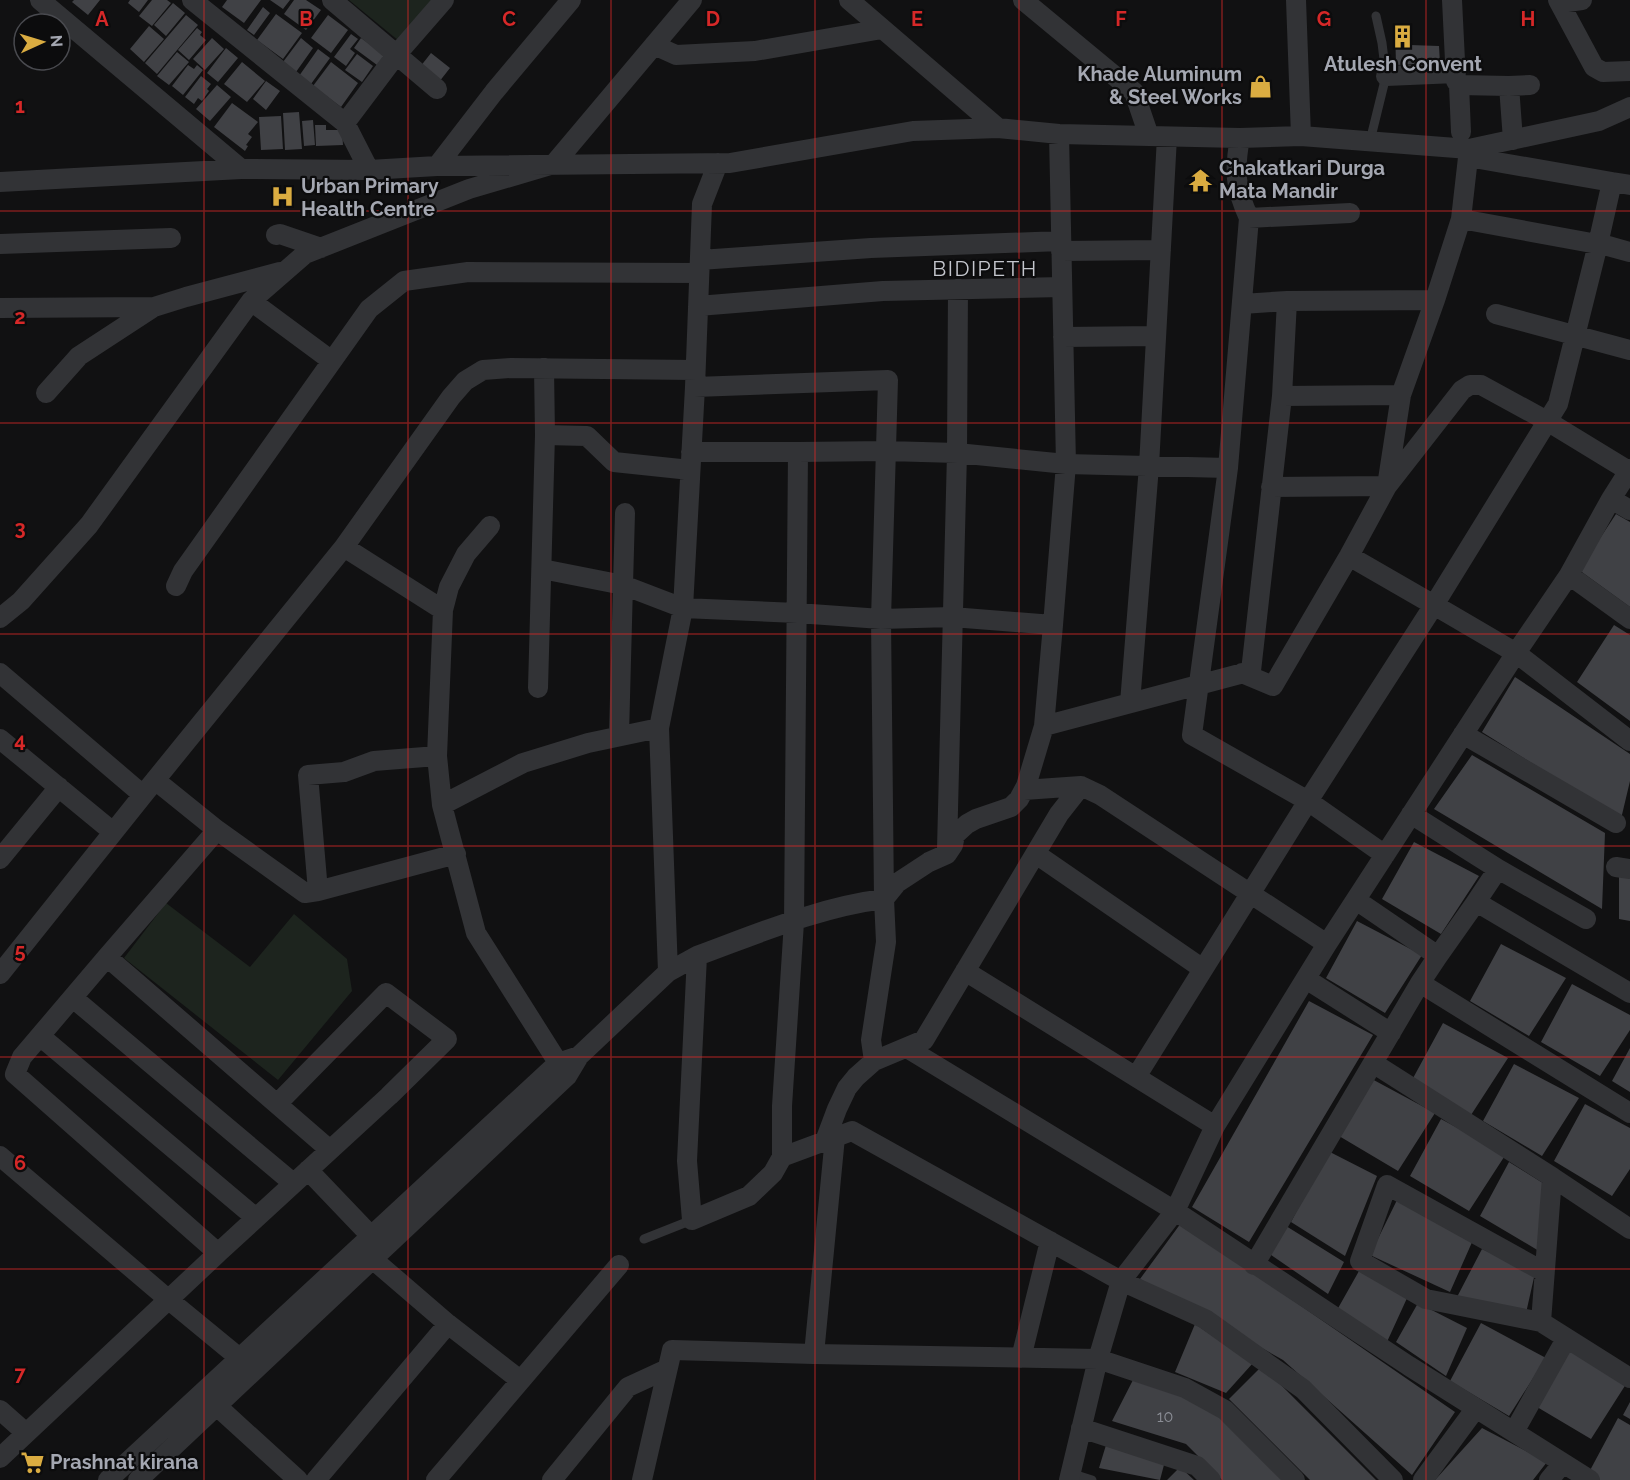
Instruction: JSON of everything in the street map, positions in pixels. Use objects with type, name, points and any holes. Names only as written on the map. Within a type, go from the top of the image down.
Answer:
[{"type":"street","points":[[192,0],[345,123],[369,170]]},
{"type":"street","points":[[332,0],[437,89]]},
{"type":"street","points":[[345,123],[397,54],[444,0]]},
{"type":"street","points":[[437,166],[494,92],[571,0]]},
{"type":"street","points":[[0,618],[21,602],[89,525],[251,301],[305,254],[469,189],[554,164],[692,0]]},
{"type":"street","points":[[849,0],[998,128]]},
{"type":"street","points":[[1023,0],[1134,92],[1158,136],[1161,250],[1149,466],[1130,703]]},
{"type":"street","points":[[1296,0],[1301,136]]},
{"type":"street","points":[[1387,486],[1401,395],[1461,219],[1466,146],[1452,0]]},
{"type":"street","points":[[1582,0],[1559,2],[1594,67],[1603,72],[1630,71]]},
{"type":"street","points":[[48,3],[242,169]]},
{"type":"street","points":[[654,45],[676,56],[755,51],[882,29]]},
{"type":"street","points":[[1386,76],[1458,79],[1509,86],[1530,85]]},
{"type":"street","points":[[1509,86],[1513,140]]},
{"type":"street","points":[[0,182],[242,169],[369,170],[437,166],[730,163],[913,131],[998,128],[1059,134],[1240,138],[1301,136],[1466,146],[1513,140],[1599,122],[1630,107]]},
{"type":"street","points":[[108,1480],[209,1399],[248,1364],[367,1247],[579,1056],[668,972],[697,956],[831,909],[884,899],[897,883],[929,862],[947,854],[953,845],[955,835],[967,824],[1011,807],[1019,799],[1024,790],[1044,726],[1066,464],[1059,134]]},
{"type":"street","points":[[1240,138],[1236,160],[1237,179],[1240,198],[1249,218],[1228,468],[1192,735],[1308,801],[1385,855]]},
{"type":"street","points":[[1136,1077],[1558,404],[1598,244],[1621,183],[1466,146]]},
{"type":"street","points":[[668,972],[659,728],[683,608],[702,204],[718,163]]},
{"type":"street","points":[[1249,218],[1350,213]]},
{"type":"street","points":[[1461,219],[1630,252]]},
{"type":"street","points":[[276,235],[280,234],[321,248]]},
{"type":"street","points":[[0,244],[171,238]]},
{"type":"street","points":[[176,586],[183,571],[369,309],[404,280],[468,272],[700,266],[871,248],[1061,246],[1161,250]]},
{"type":"street","points":[[46,393],[79,356],[154,307],[285,271]]},
{"type":"street","points":[[698,306],[883,291],[1062,287]]},
{"type":"street","points":[[947,854],[957,453],[958,290]]},
{"type":"street","points":[[1242,304],[1435,300]]},
{"type":"street","points":[[251,301],[332,361]]},
{"type":"street","points":[[1044,726],[1251,671],[1282,396],[1287,302]]},
{"type":"street","points":[[0,308],[154,307]]},
{"type":"street","points":[[1496,314],[1630,350]]},
{"type":"street","points":[[1063,337],[1156,336]]},
{"type":"street","points":[[538,688],[545,435],[544,368]]},
{"type":"street","points":[[0,974],[148,787],[344,547],[432,421],[465,381],[483,370],[544,368],[695,378],[888,380],[881,619],[886,942],[871,1040],[874,1061]]},
{"type":"street","points":[[1070,1477],[1098,1359],[1121,1281],[1174,1211],[1215,1126],[1327,944],[1569,575],[1629,470],[1481,385],[1470,385],[1462,390],[1387,486],[1273,686],[1242,673]]},
{"type":"street","points":[[1282,396],[1401,395]]},
{"type":"street","points":[[545,435],[587,436],[614,462],[691,461],[798,452],[887,451],[957,453],[1066,464],[1228,468]]},
{"type":"street","points":[[697,956],[687,1161],[692,1220],[749,1196],[773,1173],[782,1157],[782,1106],[794,922],[798,452]]},
{"type":"street","points":[[1271,487],[1387,486]]},
{"type":"street","points":[[1611,499],[1630,510]]},
{"type":"street","points":[[619,735],[625,513]]},
{"type":"street","points":[[490,526],[466,554],[449,587],[443,610],[437,756],[442,805],[476,933],[562,1070]]},
{"type":"street","points":[[344,547],[443,610]]},
{"type":"street","points":[[1349,556],[1516,653],[1630,741]]},
{"type":"street","points":[[542,569],[623,585],[683,608],[881,619],[952,617],[1053,626]]},
{"type":"street","points":[[1569,575],[1630,619]]},
{"type":"street","points":[[0,673],[148,787],[217,830],[305,893],[456,854]]},
{"type":"street","points":[[442,805],[523,763],[619,735],[659,728]]},
{"type":"street","points":[[1463,734],[1616,823]]},
{"type":"street","points":[[0,738],[113,832]]},
{"type":"street","points":[[318,891],[308,775],[344,772],[374,761],[437,756]]},
{"type":"street","points":[[1024,790],[1081,786],[1100,795],[1327,944]]},
{"type":"street","points":[[814,1354],[830,1139],[837,1109],[847,1088],[874,1061],[924,1040],[1059,814],[1081,786]]},
{"type":"street","points":[[0,860],[59,787]]},
{"type":"street","points":[[1411,814],[1498,869],[1586,919]]},
{"type":"street","points":[[217,830],[22,1057],[15,1074],[218,1252]]},
{"type":"street","points":[[1036,854],[1203,969]]},
{"type":"street","points":[[1254,1264],[1420,983],[1498,869]]},
{"type":"street","points":[[1356,900],[1438,956]]},
{"type":"street","points":[[1474,905],[1483,906],[1630,993]]},
{"type":"street","points":[[107,957],[330,1150]]},
{"type":"street","points":[[965,971],[1215,1126]]},
{"type":"street","points":[[1306,979],[1390,1034]]},
{"type":"street","points":[[1420,983],[1630,1113]]},
{"type":"street","points":[[0,1458],[447,1039],[386,993],[278,1103]]},
{"type":"street","points":[[73,998],[301,1177],[367,1247],[448,1324],[520,1380]]},
{"type":"street","points":[[40,1036],[256,1218]]},
{"type":"street","points":[[907,1048],[1174,1211],[1590,1480]]},
{"type":"street","points":[[1373,1063],[1630,1229]]},
{"type":"street","points":[[782,1157],[852,1131],[1121,1281],[1205,1319],[1303,1389],[1394,1480]]},
{"type":"street","points":[[0,1156],[248,1364]]},
{"type":"street","points":[[1541,1322],[1552,1177]]},
{"type":"street","points":[[1544,1272],[1387,1185],[1360,1261],[1426,1299],[1541,1322],[1630,1378]]},
{"type":"street","points":[[1021,1358],[1050,1241]]},
{"type":"street","points":[[436,1480],[619,1265]]},
{"type":"street","points":[[316,1480],[448,1324]]},
{"type":"street","points":[[1514,1432],[1566,1339]]},
{"type":"street","points":[[642,1480],[672,1350],[1098,1359],[1185,1388],[1225,1410],[1295,1480]]},
{"type":"street","points":[[552,1480],[628,1387],[667,1369]]},
{"type":"street","points":[[142,1479],[209,1399]]},
{"type":"street","points":[[209,1399],[297,1480]]},
{"type":"street","points":[[1423,1480],[1476,1408]]},
{"type":"street","points":[[0,1410],[26,1433]]},
{"type":"street","points":[[1081,1428],[1197,1466],[1211,1480]]},
{"type":"street","points":[[1549,1480],[1563,1463]]},
{"type":"lane","points":[[1370,141],[1386,76],[1376,16]]},
{"type":"lane","points":[[644,1239],[692,1220]]},
{"type":"lane","points":[[1070,1477],[1092,1480]]},
{"type":"shaded area","points":[[349,0],[435,0],[399,41]]},
{"type":"shaded area","points":[[166,903],[250,967],[294,914],[347,959],[352,991],[278,1080],[124,958]]},
{"type":"building","points":[[74,0],[100,0],[88,15],[72,2]]},
{"type":"building","points":[[130,0],[148,0],[139,12],[128,3]]},
{"type":"building","points":[[152,0],[167,0],[171,3],[152,26],[139,16]]},
{"type":"building","points":[[227,0],[261,0],[244,23],[222,7]]},
{"type":"building","points":[[270,0],[290,0],[283,9]]},
{"type":"building","points":[[294,0],[306,0],[321,10],[306,30],[284,14]]},
{"type":"building","points":[[173,3],[185,13],[166,36],[154,25]]},
{"type":"building","points":[[263,7],[270,13],[254,35],[247,30]]},
{"type":"building","points":[[276,14],[302,33],[283,59],[257,40]]},
{"type":"building","points":[[186,15],[198,25],[157,74],[145,63]]},
{"type":"building","points":[[328,15],[348,30],[331,53],[311,38]]},
{"type":"building","name":"Atulesh Convent","points":[[1410,25],[1410,45],[1439,46],[1440,63],[1396,65],[1395,26]]},
{"type":"building","points":[[149,26],[164,39],[144,62],[130,49]]},
{"type":"building","points":[[197,28],[206,40],[189,60],[178,50]]},
{"type":"building","points":[[351,34],[358,39],[350,49],[355,53],[346,66],[334,57]]},
{"type":"building","points":[[212,38],[224,49],[205,70],[193,59]]},
{"type":"building","points":[[301,38],[313,48],[296,72],[283,62]]},
{"type":"building","points":[[361,38],[385,55],[377,65],[354,48]]},
{"type":"building","points":[[226,48],[238,58],[218,82],[207,73]]},
{"type":"building","points":[[318,49],[330,58],[311,84],[299,76]]},
{"type":"building","points":[[177,52],[189,62],[169,85],[157,76]]},
{"type":"building","points":[[431,53],[450,68],[439,82],[420,67]]},
{"type":"building","points":[[357,54],[373,66],[362,82],[345,70]]},
{"type":"building","points":[[242,62],[265,81],[247,102],[224,84]]},
{"type":"building","points":[[331,62],[358,83],[341,107],[313,86]]},
{"type":"building","points":[[188,65],[194,69],[197,65],[203,70],[183,95],[172,86]]},
{"type":"building","points":[[201,76],[211,84],[202,101],[198,98],[194,104],[185,97]]},
{"type":"building","points":[[266,81],[280,91],[266,110],[253,99]]},
{"type":"building","points":[[217,85],[231,97],[210,121],[196,109]]},
{"type":"building","points":[[232,103],[258,122],[248,134],[252,137],[245,151],[214,127]]},
{"type":"building","points":[[299,112],[302,149],[285,150],[283,113]]},
{"type":"building","points":[[281,116],[283,149],[261,150],[259,117]]},
{"type":"building","points":[[313,120],[315,145],[304,146],[302,121]]},
{"type":"building","points":[[315,125],[326,125],[326,130],[342,130],[343,145],[316,146]]},
{"type":"building","points":[[1616,514],[1630,522],[1630,607],[1579,570]]},
{"type":"building","points":[[1614,625],[1630,635],[1630,721],[1577,682]]},
{"type":"building","points":[[1515,677],[1630,754],[1630,781],[1621,819],[1482,732]]},
{"type":"building","points":[[1472,755],[1605,833],[1602,909],[1434,809]]},
{"type":"building","points":[[1414,842],[1479,876],[1441,934],[1382,899]]},
{"type":"building","points":[[1619,875],[1630,877],[1630,921],[1619,919]]},
{"type":"building","points":[[1357,921],[1422,955],[1385,1013],[1326,978]]},
{"type":"building","points":[[1501,944],[1566,978],[1529,1036],[1470,1001]]},
{"type":"building","points":[[1572,984],[1630,1015],[1630,1030],[1600,1076],[1541,1042]]},
{"type":"building","points":[[1309,1001],[1373,1035],[1249,1242],[1192,1207]]},
{"type":"building","points":[[1443,1023],[1508,1058],[1471,1115],[1412,1080]]},
{"type":"building","points":[[1630,1048],[1630,1092],[1612,1081]]},
{"type":"building","points":[[1514,1064],[1579,1098],[1542,1156],[1483,1121]]},
{"type":"building","points":[[1370,1078],[1435,1113],[1398,1171],[1339,1136]]},
{"type":"building","points":[[1585,1104],[1630,1128],[1630,1169],[1612,1196],[1554,1161]]},
{"type":"building","points":[[1441,1119],[1506,1154],[1469,1211],[1410,1176]]},
{"type":"building","points":[[1328,1151],[1377,1176],[1345,1256],[1291,1222]]},
{"type":"building","points":[[1509,1162],[1546,1185],[1539,1251],[1480,1216]]},
{"type":"building","points":[[1397,1200],[1473,1240],[1450,1292],[1370,1255]]},
{"type":"building","points":[[1181,1223],[1455,1412],[1412,1475],[1283,1360],[1140,1279]]},
{"type":"building","points":[[1286,1226],[1344,1262],[1328,1294],[1268,1253]]},
{"type":"building","points":[[1482,1249],[1535,1273],[1526,1313],[1457,1297]]},
{"type":"building","points":[[1359,1271],[1408,1296],[1386,1344],[1337,1310]]},
{"type":"building","points":[[1418,1303],[1467,1328],[1446,1376],[1396,1342]]},
{"type":"building","points":[[1481,1323],[1546,1358],[1509,1416],[1450,1381]]},
{"type":"building","points":[[1195,1324],[1253,1363],[1226,1393],[1175,1372]]},
{"type":"building","points":[[1563,1347],[1628,1381],[1591,1439],[1532,1404]]},
{"type":"building","points":[[1262,1366],[1376,1480],[1310,1480],[1229,1399]]},
{"type":"building","points":[[1134,1378],[1219,1411],[1288,1480],[1222,1480],[1186,1444],[1112,1421]]},
{"type":"building","points":[[1630,1402],[1630,1419],[1623,1415]]},
{"type":"building","points":[[1618,1418],[1630,1425],[1630,1480],[1594,1480],[1587,1476]]},
{"type":"building","points":[[1482,1428],[1547,1462],[1533,1480],[1435,1480]]},
{"type":"building","points":[[1106,1445],[1165,1461],[1160,1480],[1099,1468]]},
{"type":"building","points":[[1180,1467],[1194,1480],[1167,1480]]},
{"type":"place","name":"Atulesh Convent","points":[[1403,36]]},
{"type":"place","name":"Khade Aluminum & Steel Works","points":[[1260,86]]},
{"type":"place","name":"Chakatkari Durga Mata Mandir","points":[[1201,180]]},
{"type":"place","name":"Urban Primary Health Centre","points":[[283,197]]},
{"type":"place","name":"Prashnat kirana","points":[[32,1462]]},
{"type":"district","name":"BIDIPETH","points":[[985,268]]}]
